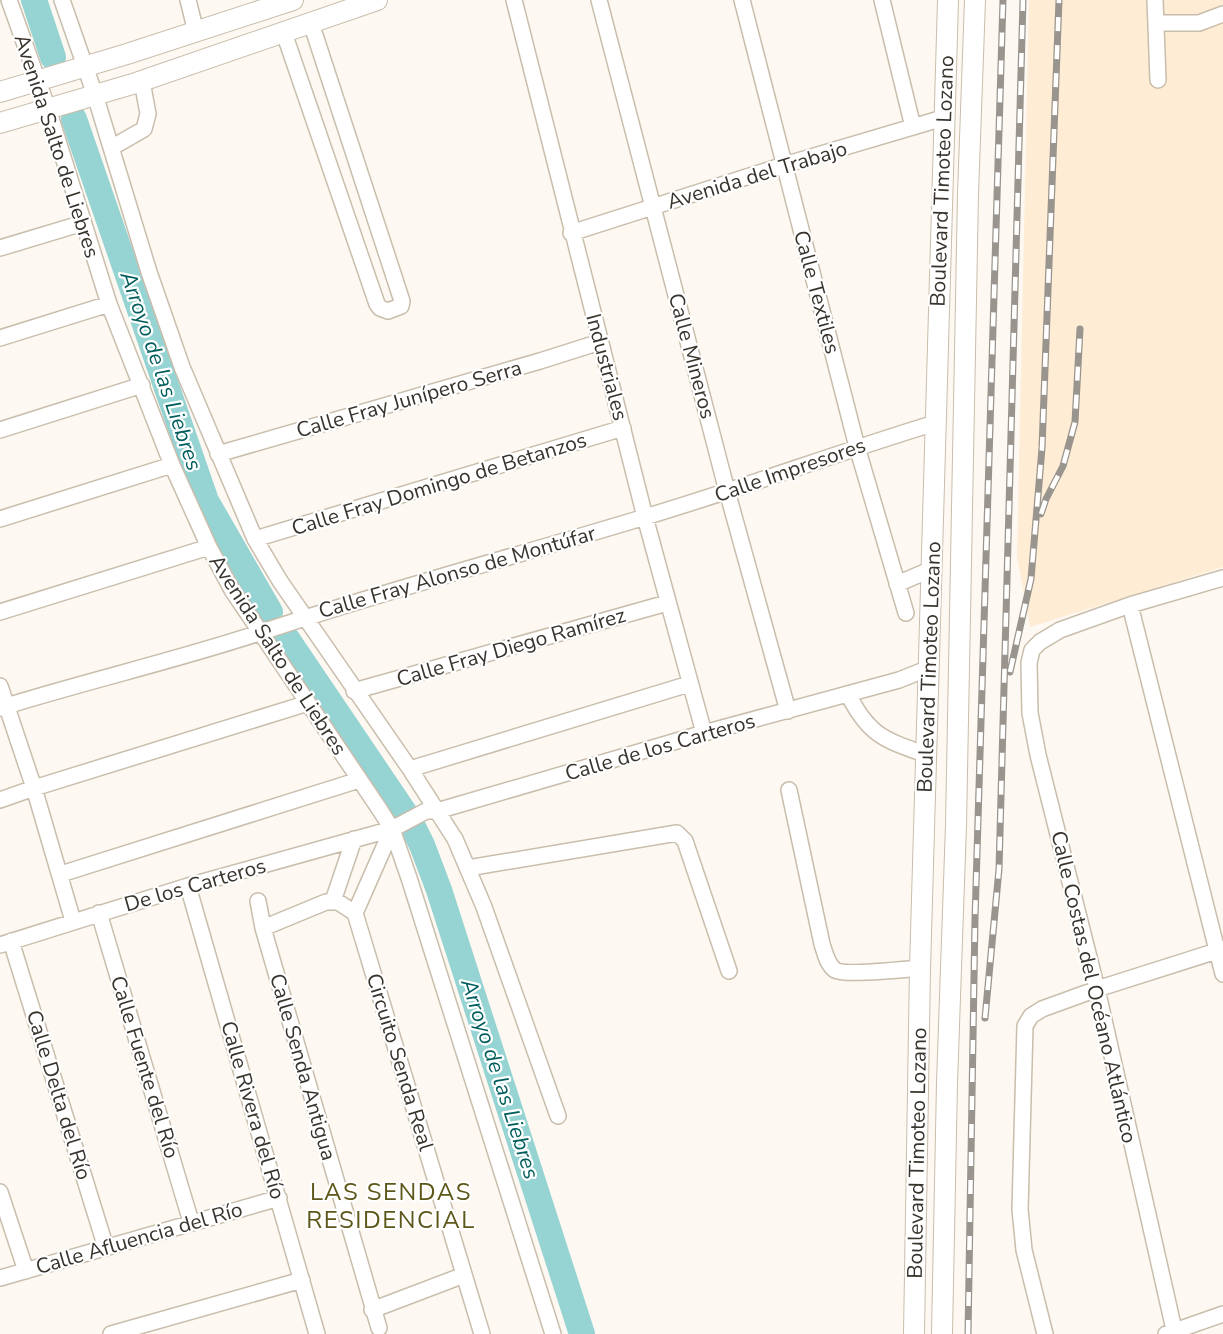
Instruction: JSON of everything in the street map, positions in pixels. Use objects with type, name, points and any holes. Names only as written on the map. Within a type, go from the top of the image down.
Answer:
[{"type":"main road","points":[[0,92],[293,0]]},
{"type":"main road","points":[[0,123],[142,81],[377,0]]},
{"type":"main road","name":"Boulevard Timoteo Lozano","points":[[914,1334],[920,968],[948,0]]},
{"type":"main road","name":"Boulevard Timoteo Lozano","points":[[942,1334],[956,825],[968,206],[975,0]]},
{"type":"street","name":"Avenida Salto de Liebres","points":[[9,0],[53,107],[83,224],[109,304],[172,465],[209,547],[232,590],[265,631],[308,703],[359,780],[396,827],[409,878],[553,1334]]},
{"type":"street","name":"Avenida Salto de Liebres","points":[[62,0],[89,97],[111,148],[148,272],[182,367],[255,539],[302,618],[410,769],[432,811],[454,839],[484,907],[558,1116]]},
{"type":"street","points":[[188,0],[196,32]]},
{"type":"street","name":"Industriales","points":[[514,0],[667,603],[704,733]]},
{"type":"street","name":"Calle Mineros","points":[[599,0],[788,711]]},
{"type":"street","name":"Calle Textiles","points":[[742,0],[857,447],[906,613]]},
{"type":"street","points":[[882,0],[913,127]]},
{"type":"street","points":[[1155,0],[1158,80]]},
{"type":"street","points":[[1156,23],[1199,23],[1223,14]]},
{"type":"street","points":[[284,33],[377,304],[388,311],[401,306],[402,301],[311,23]]},
{"type":"street","points":[[111,148],[144,129],[148,114],[142,81]]},
{"type":"street","name":"Avenida del Trabajo","points":[[572,233],[784,165],[943,118]]},
{"type":"street","points":[[0,248],[83,224]]},
{"type":"street","points":[[0,338],[109,304]]},
{"type":"street","name":"Calle Fray Junípero Serra","points":[[218,454],[600,342]]},
{"type":"street","points":[[0,430],[142,385]]},
{"type":"street","name":"Calle Impresores","points":[[645,517],[935,423]]},
{"type":"street","name":"Calle Fray Domingo de Betanzos","points":[[255,539],[622,428]]},
{"type":"street","points":[[0,519],[172,465]]},
{"type":"street","name":"Calle Fray Alonso de Montúfar","points":[[3,707],[645,517]]},
{"type":"street","points":[[0,612],[209,547]]},
{"type":"street","points":[[897,584],[932,569]]},
{"type":"street","points":[[1223,578],[1130,605],[1220,950],[1223,974]]},
{"type":"street","name":"Calle Fray Diego Ramírez","points":[[354,691],[667,603]]},
{"type":"street","name":"Calle Costas del Océano Atlántico","points":[[1130,605],[1060,630],[1040,642],[1032,650],[1029,663],[1030,713],[1038,755],[1097,989],[1172,1333]]},
{"type":"street","name":"Calle de los Carteros","points":[[396,827],[432,811],[899,680],[929,668]]},
{"type":"street","points":[[410,769],[689,684]]},
{"type":"street","points":[[0,686],[3,707],[34,788],[73,921]]},
{"type":"street","points":[[848,694],[858,714],[872,730],[888,741],[927,755]]},
{"type":"street","points":[[0,800],[308,703]]},
{"type":"street","points":[[61,874],[359,780]]},
{"type":"street","points":[[789,790],[822,944],[829,964],[840,972],[920,968]]},
{"type":"street","points":[[263,928],[320,904],[333,901],[355,913],[396,827]]},
{"type":"street","name":"De los Carteros","points":[[6,943],[188,886],[396,827]]},
{"type":"street","points":[[468,868],[677,833],[685,841],[729,971]]},
{"type":"street","points":[[333,901],[354,839]]},
{"type":"street","name":"Calle Rivera del Río","points":[[188,886],[317,1334]]},
{"type":"street","name":"Calle Senda Antigua","points":[[258,901],[263,928],[378,1328]]},
{"type":"street","name":"Calle Fuente del Río","points":[[99,913],[191,1222]]},
{"type":"street","name":"Circuito Senda Real","points":[[355,913],[482,1334]]},
{"type":"street","name":"Calle Delta del Río","points":[[6,943],[106,1248]]},
{"type":"street","points":[[1046,1334],[1024,1250],[1020,1209],[1025,1026],[1031,1016],[1042,1009],[1220,950]]},
{"type":"street","points":[[0,1192],[26,1271]]},
{"type":"street","name":"Calle Afluencia del Río","points":[[0,1278],[279,1197]]},
{"type":"street","points":[[372,1310],[464,1275]]},
{"type":"street","points":[[111,1334],[302,1280]]},
{"type":"street","points":[[1172,1333],[1223,1314]]},
{"type":"shaded area","points":[[1029,0],[1223,0],[1223,567],[1030,627],[1017,557]]},
{"type":"waterway","name":"Arroyo de las Liebres","points":[[34,0],[53,57]]},
{"type":"waterway","name":"Arroyo de las Liebres","points":[[74,119],[206,501],[270,612]]},
{"type":"waterway","name":"Arroyo de las Liebres","points":[[283,633],[406,815]]},
{"type":"waterway","name":"Arroyo de las Liebres","points":[[412,825],[439,890],[582,1334]]},
{"type":"railway","points":[[968,1334],[975,919],[1003,0]]},
{"type":"railway","points":[[985,1018],[999,869],[1023,0]]},
{"type":"railway","points":[[1010,672],[1031,579],[1042,448],[1059,0]]},
{"type":"railway","points":[[1041,514],[1063,466],[1075,422],[1080,329]]},
{"type":"district","name":"LAS SENDAS RESIDENCIAL","points":[[391,1206]]}]
